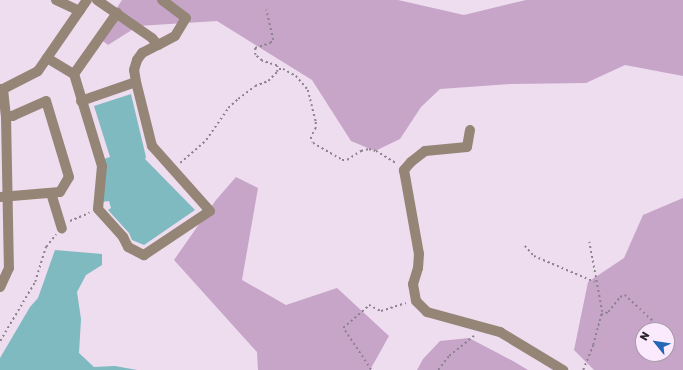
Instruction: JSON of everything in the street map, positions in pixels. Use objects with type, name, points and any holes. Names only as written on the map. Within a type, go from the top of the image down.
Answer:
[{"type":"street","points":[[56,0],[80,11]]},
{"type":"street","points":[[0,286],[9,268],[4,248],[3,143],[6,116],[2,89],[38,71],[87,0]]},
{"type":"street","points":[[98,0],[152,38],[158,44]]},
{"type":"street","points":[[48,58],[74,74],[102,166],[98,209],[123,237],[128,247],[144,255],[210,211],[152,146],[136,82],[134,70],[137,60],[142,53],[175,36],[186,18],[162,0]]},
{"type":"street","points":[[74,74],[117,13]]},
{"type":"street","points":[[81,101],[136,82]]},
{"type":"street","points":[[4,198],[60,192],[69,177],[46,101],[13,116],[6,116]]},
{"type":"street","points":[[470,130],[467,147],[425,151],[411,162],[404,170],[419,254],[418,268],[413,284],[416,301],[427,312],[500,332],[563,370]]},
{"type":"street","points":[[51,193],[62,228]]},
{"type":"path","points":[[266,10],[273,40],[270,43],[255,48],[255,55],[262,61],[277,66],[278,69],[282,69],[296,76],[308,90],[316,122],[316,128],[311,137],[313,143],[345,160],[361,151],[371,149],[404,170]]},
{"type":"path","points":[[173,169],[206,140],[228,108],[255,86],[273,77],[278,69]]},
{"type":"path","points":[[0,342],[35,282],[46,247],[52,238],[74,218],[98,209]]},
{"type":"path","points":[[583,370],[593,345],[601,315],[600,300],[595,282],[593,259],[589,242]]},
{"type":"path","points":[[525,246],[534,256],[595,282]]},
{"type":"path","points":[[601,315],[608,312],[620,297],[625,295],[653,321]]},
{"type":"path","points":[[371,370],[342,328],[369,305],[381,311],[416,301]]},
{"type":"path","points":[[438,370],[449,356],[470,338],[479,333],[490,330]]},
{"type":"shaded area","points":[[122,0],[398,0],[464,15],[526,0],[683,0],[683,76],[625,65],[586,83],[510,84],[440,89],[421,107],[400,139],[375,151],[351,141],[312,80],[217,21],[138,26],[108,45],[98,37]]},
{"type":"shaded area","points":[[131,94],[146,157],[145,159],[195,210],[144,245],[132,240],[129,233],[108,210],[111,208],[109,201],[102,202],[104,159],[110,157],[94,106]]},
{"type":"shaded area","points":[[236,177],[258,188],[242,280],[286,305],[337,288],[389,336],[370,370],[258,370],[257,352],[174,260],[216,200]]},
{"type":"shaded area","points":[[683,198],[683,370],[594,370],[574,350],[588,282],[624,258],[643,215]]},
{"type":"shaded area","points":[[55,250],[102,254],[102,265],[86,275],[77,292],[81,319],[79,353],[94,367],[115,366],[137,370],[0,370],[0,358],[30,307],[38,298]]},
{"type":"shaded area","points":[[469,338],[528,370],[417,370],[423,359],[440,341]]}]
